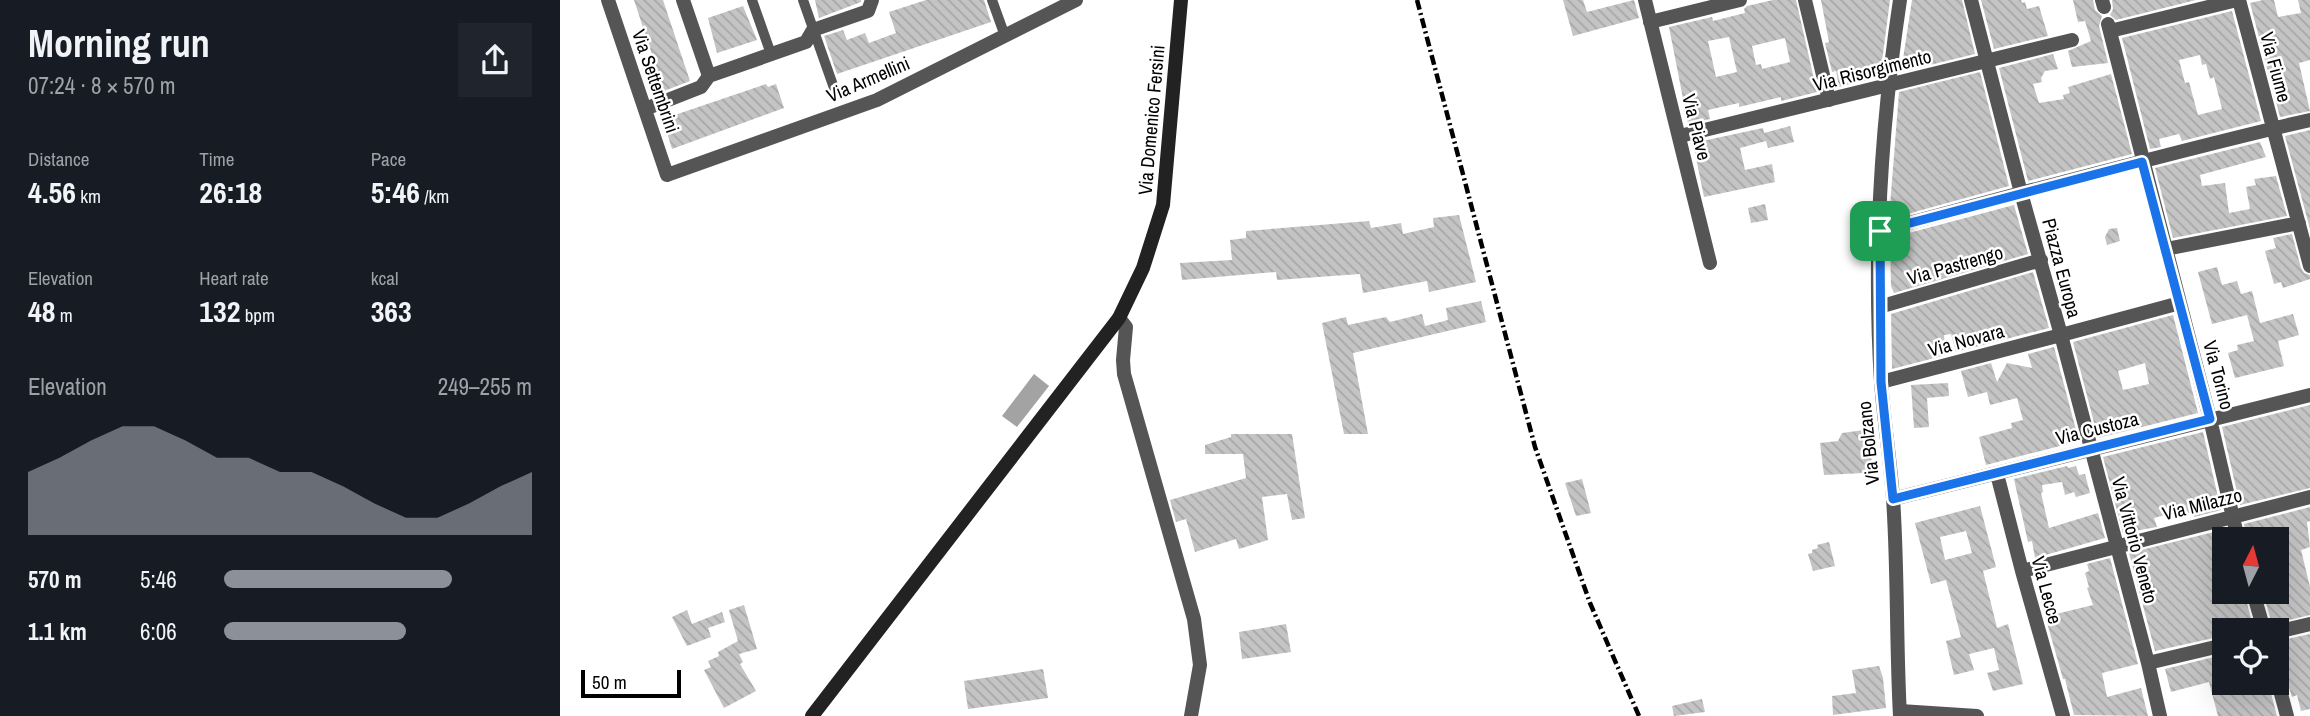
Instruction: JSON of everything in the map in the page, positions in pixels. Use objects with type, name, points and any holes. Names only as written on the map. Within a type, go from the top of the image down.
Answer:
[{"type":"main road","name":"Via Domenico Fersini","points":[[812,716],[1119,318],[1143,268],[1163,205],[1181,0]]},
{"type":"street","name":"Via Settembrini","points":[[608,0],[667,175]]},
{"type":"street","points":[[682,0],[709,76]]},
{"type":"street","points":[[752,0],[771,54]]},
{"type":"street","points":[[803,0],[834,88]]},
{"type":"street","points":[[645,109],[701,88],[709,76],[806,42],[813,30],[867,11],[872,0]]},
{"type":"street","points":[[992,0],[1005,36]]},
{"type":"street","name":"Via Armellini","points":[[667,175],[877,100],[1076,0]]},
{"type":"street","name":"Via Piave","points":[[1645,0],[1710,264]]},
{"type":"street","points":[[1650,22],[1740,0]]},
{"type":"street","points":[[1805,0],[1829,100]]},
{"type":"street","name":"Via Bolzano","points":[[1900,0],[1887,86],[1879,307],[1881,382],[1893,499],[1900,714]]},
{"type":"street","points":[[1971,0],[2021,192]]},
{"type":"street","points":[[2180,303],[2109,28],[2238,0]]},
{"type":"street","name":"Via Fiume","points":[[2238,0],[2310,263]]},
{"type":"street","name":"Via Risorgimento","points":[[1680,136],[2072,40]]},
{"type":"street","points":[[1880,231],[2021,192],[2310,121]]},
{"type":"street","name":"Piazza Europa","points":[[2021,192],[2061,335],[2180,303]]},
{"type":"street","points":[[2166,250],[2299,223]]},
{"type":"street","name":"Via Pastrengo","points":[[1879,307],[2041,260]]},
{"type":"street","name":"Via Torino","points":[[2180,303],[2235,527]]},
{"type":"street","points":[[1119,318],[1126,327],[1124,374],[1198,639],[1200,665],[1191,716]]},
{"type":"street","name":"Via Novara","points":[[1881,382],[2061,335]]},
{"type":"street","name":"Via Vittorio Veneto","points":[[2061,335],[2118,545],[2160,716]]},
{"type":"street","name":"Via Custoza","points":[[1893,499],[2310,395]]},
{"type":"street","name":"Via Lecce","points":[[1997,474],[2063,716]]},
{"type":"street","name":"Via Milazzo","points":[[2022,571],[2310,497]]},
{"type":"street","points":[[2289,629],[2310,624]]},
{"type":"street","points":[[2148,663],[2212,648]]},
{"type":"street","points":[[2281,695],[2287,716]]},
{"type":"street","points":[[1900,714],[1977,716]]},
{"type":"shaded area","points":[[1034,374],[1049,386],[1017,427],[1002,416]]},
{"type":"building","points":[[634,0],[663,0],[690,81],[664,91]]},
{"type":"building","points":[[815,0],[861,0],[861,2],[819,18]]},
{"type":"building","points":[[926,0],[984,0],[991,22],[837,74],[824,36],[843,30],[847,40],[865,33],[869,43],[896,33],[889,12]]},
{"type":"building","points":[[1563,0],[1583,0],[1587,12],[1634,0],[1639,18],[1573,36]]},
{"type":"building","points":[[1773,0],[1796,0],[1817,92],[1781,101],[1781,97],[1739,107],[1739,103],[1708,110],[1710,119],[1688,124],[1669,27],[1745,13],[1747,6]],"holes":[[[1729,37],[1737,72],[1716,77],[1708,41]],[[1785,38],[1790,62],[1762,69],[1761,64],[1756,65],[1752,46]]]},
{"type":"building","points":[[1821,0],[1890,0],[1880,77],[1839,87],[1836,71],[1832,72],[1825,43],[1829,42]]},
{"type":"building","points":[[1912,0],[1962,0],[1975,54],[1901,72]]},
{"type":"building","points":[[1981,0],[2021,0],[2022,3],[2025,2],[2027,9],[2039,6],[2048,36],[1994,49]]},
{"type":"building","points":[[2073,0],[2093,0],[2095,10],[2102,16],[2099,26],[2108,63],[2072,67],[2068,51],[2091,41],[2085,21],[2078,22]]},
{"type":"building","points":[[2112,0],[2196,0],[2116,20],[2110,15],[2113,9]]},
{"type":"building","points":[[2274,0],[2278,17],[2301,13],[2298,0],[2310,0],[2310,60],[2299,63],[2310,111],[2280,117],[2250,3]]},
{"type":"building","points":[[743,6],[757,40],[717,53],[708,18]]},
{"type":"building","points":[[2232,11],[2261,121],[2182,141],[2179,134],[2159,139],[2161,147],[2150,149],[2122,38]],"holes":[[[2200,55],[2202,65],[2206,64],[2210,79],[2214,77],[2222,109],[2198,115],[2189,82],[2185,83],[2179,60]]]},
{"type":"building","points":[[2053,54],[2058,69],[2045,71],[2042,82],[2033,84],[2039,103],[2064,99],[2063,95],[2070,93],[2068,87],[2111,74],[2132,154],[2028,181],[1999,68]]},
{"type":"building","points":[[1980,72],[2009,186],[1889,219],[1899,92]]},
{"type":"building","points":[[766,84],[768,87],[776,84],[784,108],[672,149],[663,119]]},
{"type":"building","points":[[1790,126],[1794,142],[1768,148],[1766,141],[1740,148],[1745,170],[1772,164],[1775,182],[1704,197],[1693,143],[1763,128],[1764,133]]},
{"type":"building","points":[[2310,130],[2310,229],[2285,136]]},
{"type":"building","points":[[2260,142],[2266,157],[2200,175],[2202,186],[2225,183],[2229,213],[2250,209],[2246,187],[2256,185],[2254,179],[2276,176],[2287,216],[2173,238],[2155,168]]},
{"type":"building","points":[[1765,204],[1768,220],[1751,223],[1748,208]]},
{"type":"building","points":[[2014,205],[2028,254],[1894,293],[1891,286],[1890,238]]},
{"type":"building","points":[[1459,215],[1476,282],[1429,292],[1427,281],[1363,293],[1360,274],[1277,280],[1276,272],[1182,280],[1180,263],[1232,260],[1230,240],[1246,238],[1246,231],[1369,221],[1371,228],[1401,223],[1403,234],[1434,227],[1433,218]]},
{"type":"building","points":[[2117,228],[2120,241],[2107,245],[2105,237],[2109,229]]},
{"type":"building","points":[[2292,234],[2301,268],[2304,273],[2310,275],[2310,279],[2283,288],[2281,282],[2274,284],[2265,251],[2276,248],[2273,238]]},
{"type":"building","points":[[2217,267],[2222,285],[2237,281],[2241,294],[2252,291],[2260,323],[2293,314],[2299,335],[2278,341],[2284,366],[2235,378],[2228,353],[2238,350],[2237,345],[2254,341],[2247,315],[2212,324],[2198,272]]},
{"type":"building","points":[[2033,272],[2049,328],[1956,352],[1951,334],[1944,335],[1946,355],[1892,369],[1891,314]]},
{"type":"building","points":[[1481,301],[1486,322],[1353,353],[1368,434],[1344,434],[1322,323],[1346,317],[1348,325],[1386,317],[1390,322],[1422,314],[1425,326],[1448,320],[1446,308]]},
{"type":"building","points":[[2173,315],[2198,413],[2098,438],[2073,342]],"holes":[[[2145,363],[2149,384],[2123,390],[2118,371]]]},
{"type":"building","points":[[2054,347],[2079,441],[1986,465],[1979,437],[2012,428],[2011,423],[2023,420],[2017,398],[1990,405],[1987,392],[1968,397],[1961,371],[1991,363],[1997,382],[2007,363],[2032,368],[2028,354]]},
{"type":"building","points":[[1948,383],[1949,396],[1927,398],[1929,427],[1914,428],[1911,385]]},
{"type":"building","points":[[2310,405],[2310,488],[2240,505],[2222,427]]},
{"type":"building","points":[[1864,430],[1867,458],[1872,457],[1870,469],[1864,473],[1824,475],[1820,443],[1838,441],[1842,433]]},
{"type":"building","points":[[2203,432],[2221,510],[2194,517],[2193,512],[2177,516],[2176,512],[2154,518],[2157,527],[2123,533],[2103,457]]},
{"type":"building","points":[[1231,434],[1292,434],[1305,518],[1292,520],[1287,494],[1262,497],[1268,540],[1239,549],[1236,539],[1195,552],[1186,519],[1176,522],[1170,500],[1246,478],[1243,454],[1205,454],[1205,445],[1231,437]]},
{"type":"building","points":[[2076,466],[2079,475],[2085,474],[2090,493],[2076,497],[2074,492],[2065,495],[2062,482],[2042,485],[2041,493],[2049,528],[2098,513],[2105,538],[2035,558],[2032,541],[2028,542],[2014,479]]},
{"type":"building","points":[[1582,479],[1591,513],[1576,516],[1565,483]]},
{"type":"building","points":[[1980,506],[1996,567],[1983,571],[1997,628],[2008,624],[2023,684],[1993,691],[1987,673],[1999,670],[1994,648],[1969,654],[1974,670],[1954,675],[1946,641],[1961,637],[1946,580],[1931,584],[1915,523]],"holes":[[[1966,531],[1972,553],[1945,560],[1940,537]]]},
{"type":"building","points":[[2310,507],[2310,521],[2307,522],[2310,547],[2301,550],[2310,587],[2310,615],[2289,620],[2270,618],[2266,604],[2289,604],[2289,527],[2245,527],[2244,524]]},
{"type":"building","points":[[2212,532],[2212,604],[2247,604],[2251,618],[2212,618],[2212,638],[2155,651],[2129,553]]},
{"type":"building","points":[[1829,542],[1835,566],[1813,571],[1808,554],[1818,548],[1817,545]]},
{"type":"building","points":[[2110,558],[2138,664],[2102,673],[2107,697],[2141,688],[2148,716],[2074,715],[2040,596],[2051,593],[2056,614],[2093,605],[2087,588],[2087,564]]},
{"type":"building","points":[[744,605],[757,649],[739,654],[743,662],[740,664],[756,691],[724,708],[704,670],[711,667],[708,661],[719,656],[718,652],[738,641],[729,610]]},
{"type":"building","points":[[687,610],[692,624],[722,612],[725,622],[708,628],[711,637],[687,646],[672,617]]},
{"type":"building","points":[[1286,624],[1291,652],[1242,659],[1239,632]]},
{"type":"building","points":[[2310,634],[2310,709],[2301,711],[2297,695],[2292,697],[2289,687],[2289,639]]},
{"type":"building","points":[[2212,657],[2212,693],[2209,682],[2171,692],[2165,669]]},
{"type":"building","points":[[1879,666],[1886,708],[1833,715],[1832,696],[1856,693],[1852,670]]},
{"type":"building","points":[[1043,669],[1048,698],[968,709],[964,681]]},
{"type":"building","points":[[2212,695],[2271,695],[2277,716],[2218,716]]},
{"type":"building","points":[[1702,699],[1705,712],[1674,716],[1672,706]]},
{"type":"railway","points":[[1417,0],[1535,447],[1590,603],[1639,716]]},
{"type":"route","points":[[2142,162],[2210,419],[1893,499],[1881,382],[1880,231],[2142,162]]}]
